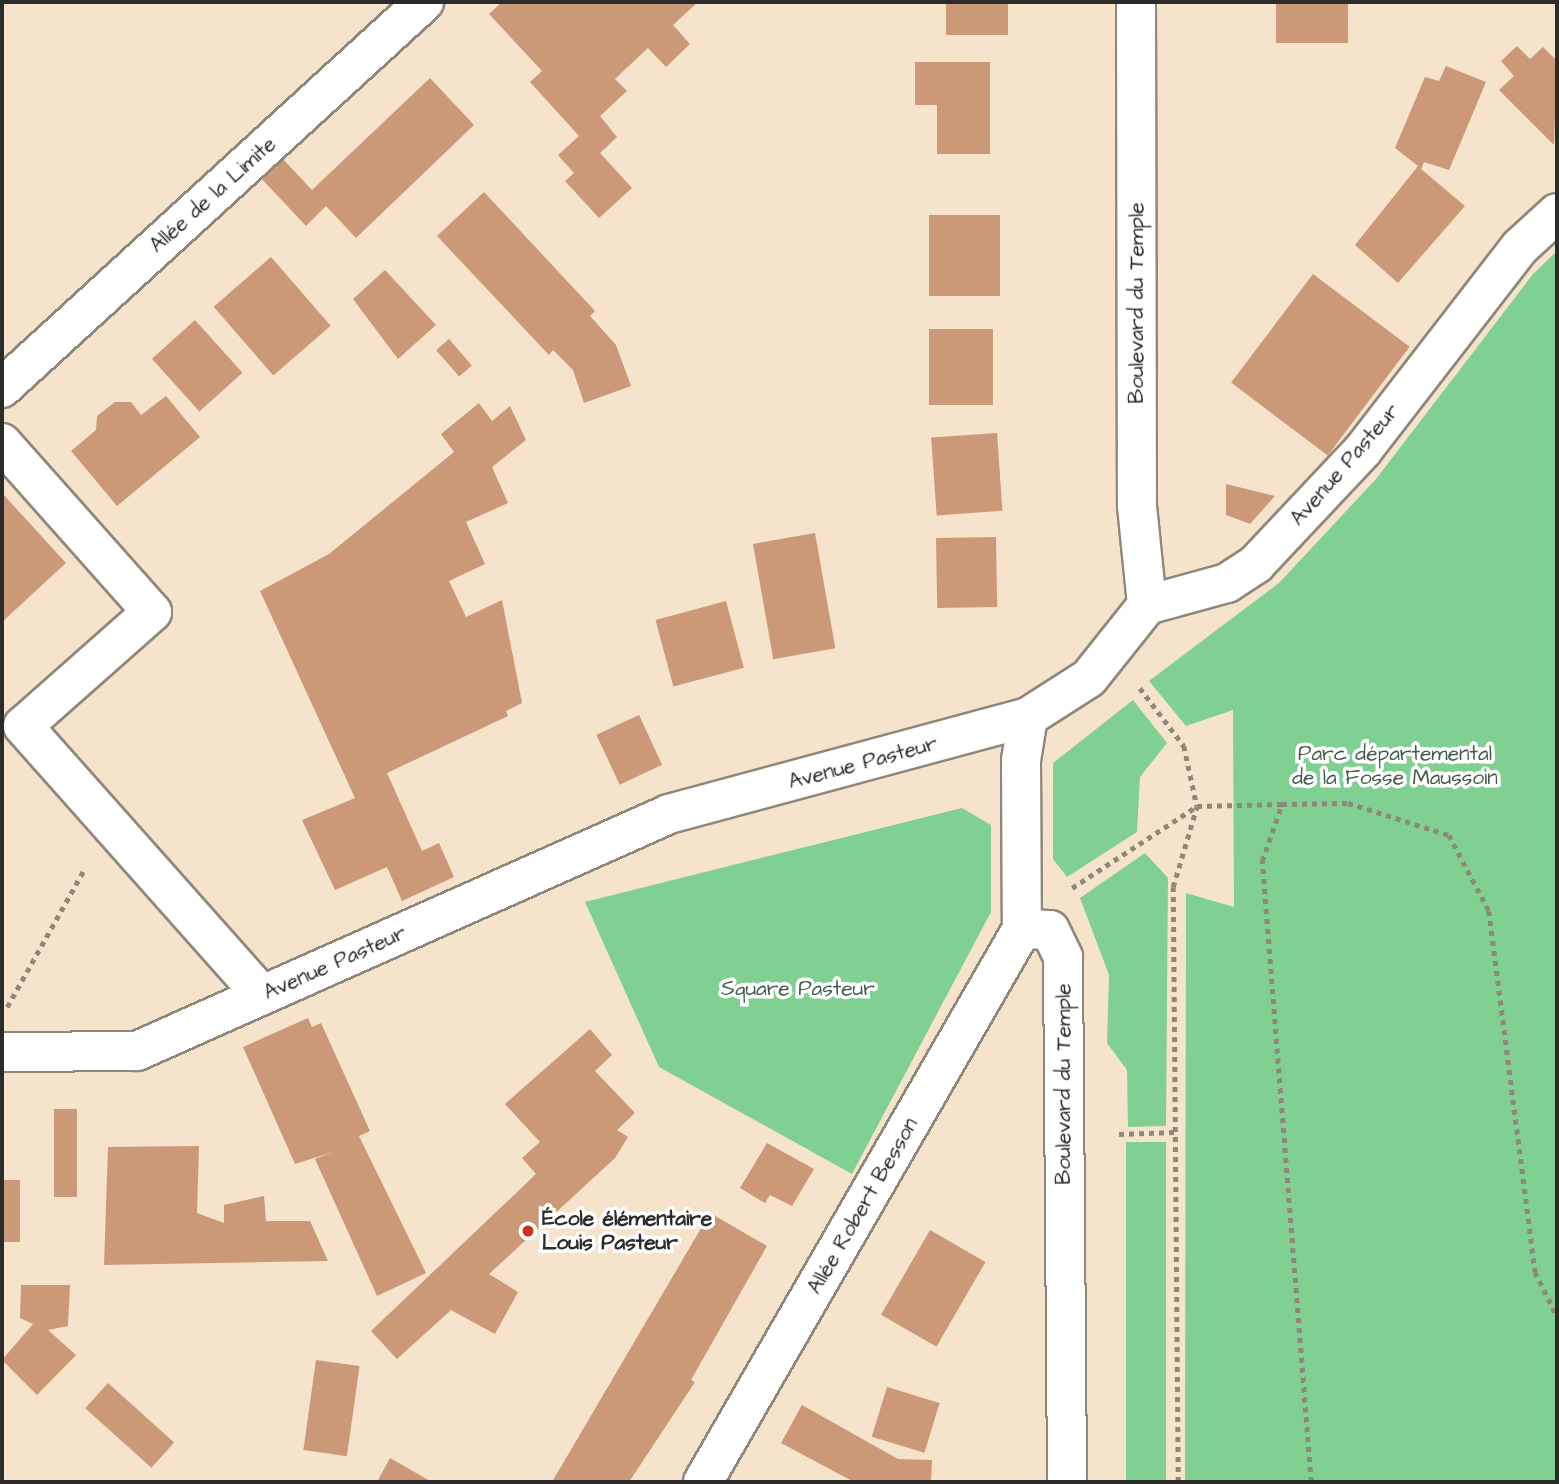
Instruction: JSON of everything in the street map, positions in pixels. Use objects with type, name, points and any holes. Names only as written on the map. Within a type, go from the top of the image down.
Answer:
[{"type":"street","name":"Allée de la Limite","points":[[2,388],[424,2]]},
{"type":"street","name":"Boulevard du Temple","points":[[1136,2],[1137,506],[1147,604]]},
{"type":"street","name":"Avenue Pasteur","points":[[2,1052],[137,1051],[669,814],[1028,718],[1089,678],[1147,604],[1227,583],[1256,564],[1363,450],[1520,247],[1557,213]]},
{"type":"street","points":[[2,443],[152,612],[23,726],[261,995]]},
{"type":"street","points":[[1022,929],[1021,760],[1028,718]]},
{"type":"street","name":"Boulevard du Temple","points":[[1022,929],[1050,930],[1063,957],[1067,1482]]},
{"type":"street","name":"Allée Robert Besson","points":[[704,1482],[1022,929]]},
{"type":"path","points":[[1137,684],[1184,746],[1197,806],[1173,887],[1178,1482]]},
{"type":"path","points":[[1067,891],[1197,806],[1348,803],[1449,835],[1489,911],[1535,1272],[1557,1316]]},
{"type":"path","points":[[1282,804],[1262,862],[1311,1482]]},
{"type":"path","points":[[2,1016],[110,825]]},
{"type":"path","points":[[1119,1135],[1175,1132]]},
{"type":"green space","name":"Parc départemental de la Fosse Maussoin","points":[[1557,251],[1557,1482],[1185,1482],[1186,893],[1234,907],[1233,710],[1186,726],[1149,681],[1279,583],[1376,479],[1533,274]]},
{"type":"green space","points":[[1133,700],[1167,743],[1140,777],[1137,832],[1067,877],[1053,859],[1053,763]]},
{"type":"green space","name":"Square Pasteur","points":[[962,808],[991,825],[991,912],[852,1174],[659,1067],[585,902]]},
{"type":"green space","points":[[1145,853],[1168,878],[1166,1126],[1128,1127],[1127,1070],[1107,1043],[1109,975],[1080,898]]},
{"type":"green space","points":[[1126,1142],[1166,1142],[1166,1482],[1126,1482]]},
{"type":"building","points":[[502,2],[698,2],[673,25],[690,44],[666,67],[648,48],[615,79],[627,91],[600,116],[617,137],[600,153],[632,188],[599,218],[565,181],[574,173],[558,155],[579,136],[530,82],[542,71],[489,14]]},
{"type":"building","points":[[946,2],[1008,2],[1008,35],[946,35]]},
{"type":"building","points":[[1276,2],[1348,2],[1348,43],[1276,43]]},
{"type":"building","points":[[1517,46],[1530,59],[1543,47],[1557,61],[1554,145],[1499,90],[1514,76],[1501,61]]},
{"type":"building","points":[[915,62],[990,62],[990,154],[937,154],[937,105],[915,105]]},
{"type":"building","points":[[1446,66],[1486,82],[1449,170],[1424,162],[1421,169],[1465,206],[1398,283],[1355,245],[1418,166],[1395,148],[1425,77],[1439,81]]},
{"type":"building","points":[[430,78],[474,125],[356,238],[326,206],[306,226],[260,177],[281,157],[312,190]]},
{"type":"building","points":[[484,192],[595,311],[590,316],[616,345],[631,386],[584,403],[573,370],[553,350],[549,355],[437,236]]},
{"type":"building","points":[[929,215],[1000,215],[1000,296],[929,296]]},
{"type":"building","points":[[271,257],[331,326],[273,376],[214,307]]},
{"type":"building","points":[[385,270],[436,325],[398,359],[353,299]]},
{"type":"building","points":[[1313,274],[1410,347],[1328,455],[1231,383]]},
{"type":"building","points":[[195,320],[243,373],[199,412],[152,359]]},
{"type":"building","points":[[929,329],[993,329],[993,405],[929,405]]},
{"type":"building","points":[[449,339],[472,365],[459,377],[436,350]]},
{"type":"building","points":[[166,396],[200,437],[117,506],[71,451],[96,430],[97,416],[115,402],[131,402],[141,415]]},
{"type":"building","points":[[479,403],[492,421],[510,406],[526,440],[492,467],[508,503],[466,522],[485,564],[449,581],[466,617],[502,600],[522,703],[506,711],[508,716],[387,773],[422,851],[439,843],[454,877],[402,901],[387,867],[335,890],[302,820],[355,798],[260,591],[329,554],[454,452],[441,434]]},
{"type":"building","points":[[997,433],[1002,511],[937,515],[931,438]]},
{"type":"building","points":[[1226,484],[1275,496],[1250,524],[1226,515]]},
{"type":"building","points":[[2,493],[66,563],[2,622]]},
{"type":"building","points":[[815,533],[835,648],[773,659],[753,544]]},
{"type":"building","points":[[996,537],[997,607],[937,608],[936,538]]},
{"type":"building","points":[[726,601],[744,668],[673,687],[655,620]]},
{"type":"building","points":[[639,715],[662,765],[620,785],[596,735]]},
{"type":"building","points":[[308,1018],[312,1027],[321,1023],[370,1131],[359,1136],[426,1273],[377,1296],[315,1159],[333,1152],[295,1164],[243,1047]]},
{"type":"building","points":[[590,1029],[612,1055],[595,1071],[635,1113],[617,1130],[628,1137],[615,1158],[489,1274],[518,1292],[495,1334],[451,1310],[397,1359],[371,1331],[536,1174],[522,1158],[540,1142],[505,1104]]},
{"type":"building","points":[[54,1109],[77,1109],[77,1197],[54,1197]]},
{"type":"building","points":[[767,1143],[814,1169],[792,1206],[770,1195],[765,1203],[740,1188]]},
{"type":"building","points":[[199,1146],[197,1213],[224,1223],[224,1205],[264,1196],[266,1221],[310,1221],[328,1261],[104,1265],[108,1147]]},
{"type":"building","points":[[2,1180],[20,1180],[20,1242],[2,1242]]},
{"type":"building","points":[[710,1213],[767,1246],[691,1380],[695,1382],[629,1482],[552,1482]]},
{"type":"building","points":[[930,1230],[985,1262],[936,1347],[881,1315]]},
{"type":"building","points":[[21,1285],[70,1285],[68,1326],[48,1330],[76,1355],[37,1395],[2,1360],[33,1324],[20,1318]]},
{"type":"building","points":[[316,1360],[360,1366],[347,1456],[303,1450]]},
{"type":"building","points":[[108,1383],[174,1443],[151,1468],[85,1408]]},
{"type":"building","points":[[887,1387],[940,1403],[924,1453],[872,1437]]},
{"type":"building","points":[[802,1405],[898,1459],[932,1460],[931,1482],[854,1482],[781,1443]]},
{"type":"building","points":[[390,1458],[432,1482],[377,1482]]},
{"type":"place","name":"École élémentaire Louis Pasteur","points":[[528,1231]]}]
